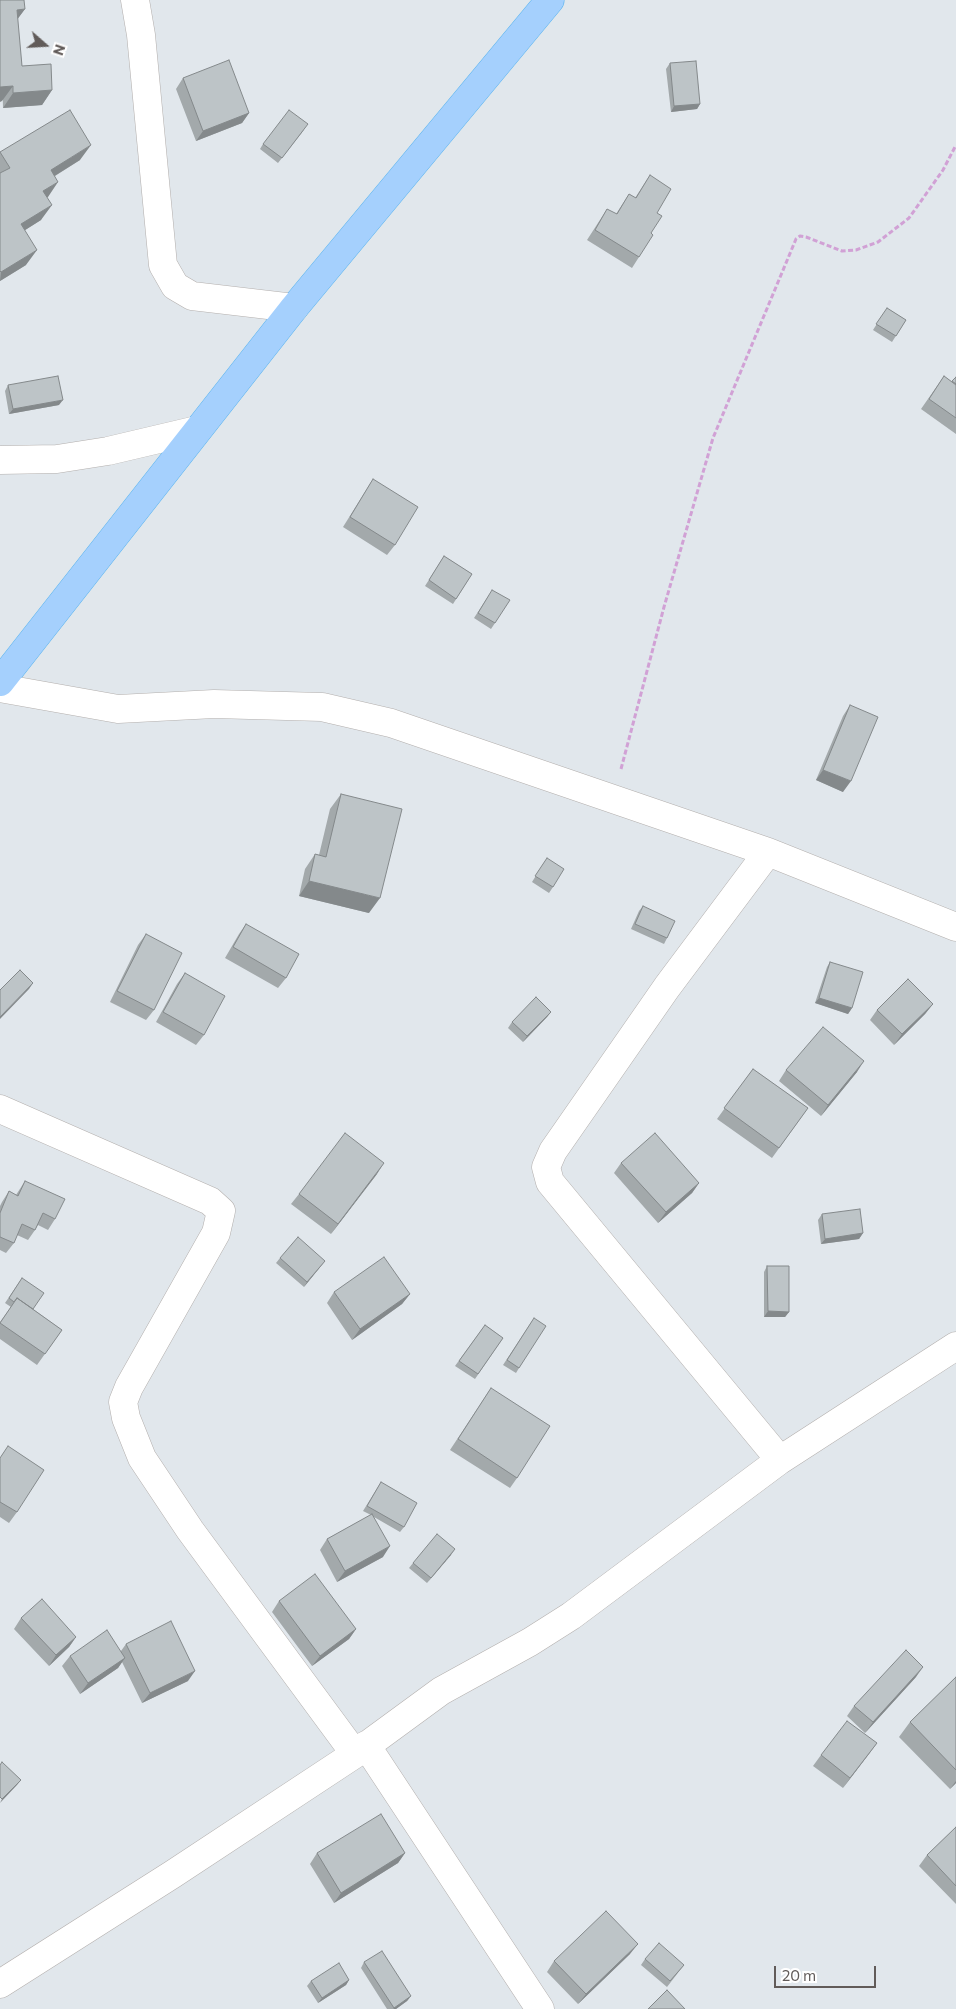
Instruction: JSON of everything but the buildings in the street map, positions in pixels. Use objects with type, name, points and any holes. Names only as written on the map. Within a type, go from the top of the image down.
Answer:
[{"type":"main road","points":[[0,682],[196,430],[294,308],[550,0]]},
{"type":"street","points":[[135,0],[141,35],[163,265],[175,286],[192,296],[294,308]]},
{"type":"street","points":[[0,460],[57,460],[108,451],[196,430]]},
{"type":"street","points":[[0,688],[118,709],[214,704],[322,707],[391,723],[768,852],[956,927]]},
{"type":"street","points":[[768,852],[667,987],[553,1151],[546,1167],[550,1182],[780,1460]]},
{"type":"street","points":[[0,1109],[210,1201],[221,1211],[216,1233],[129,1387],[124,1402],[126,1418],[142,1458],[190,1530],[360,1750],[540,2009]]},
{"type":"street","points":[[0,1984],[173,1874],[360,1750],[441,1691],[530,1642],[571,1616],[780,1460],[956,1346]]},
{"type":"path","points":[[613,798],[664,607],[713,438],[796,239],[800,236],[806,237],[842,251],[856,250],[878,242],[909,218],[943,170],[956,145]]}]
